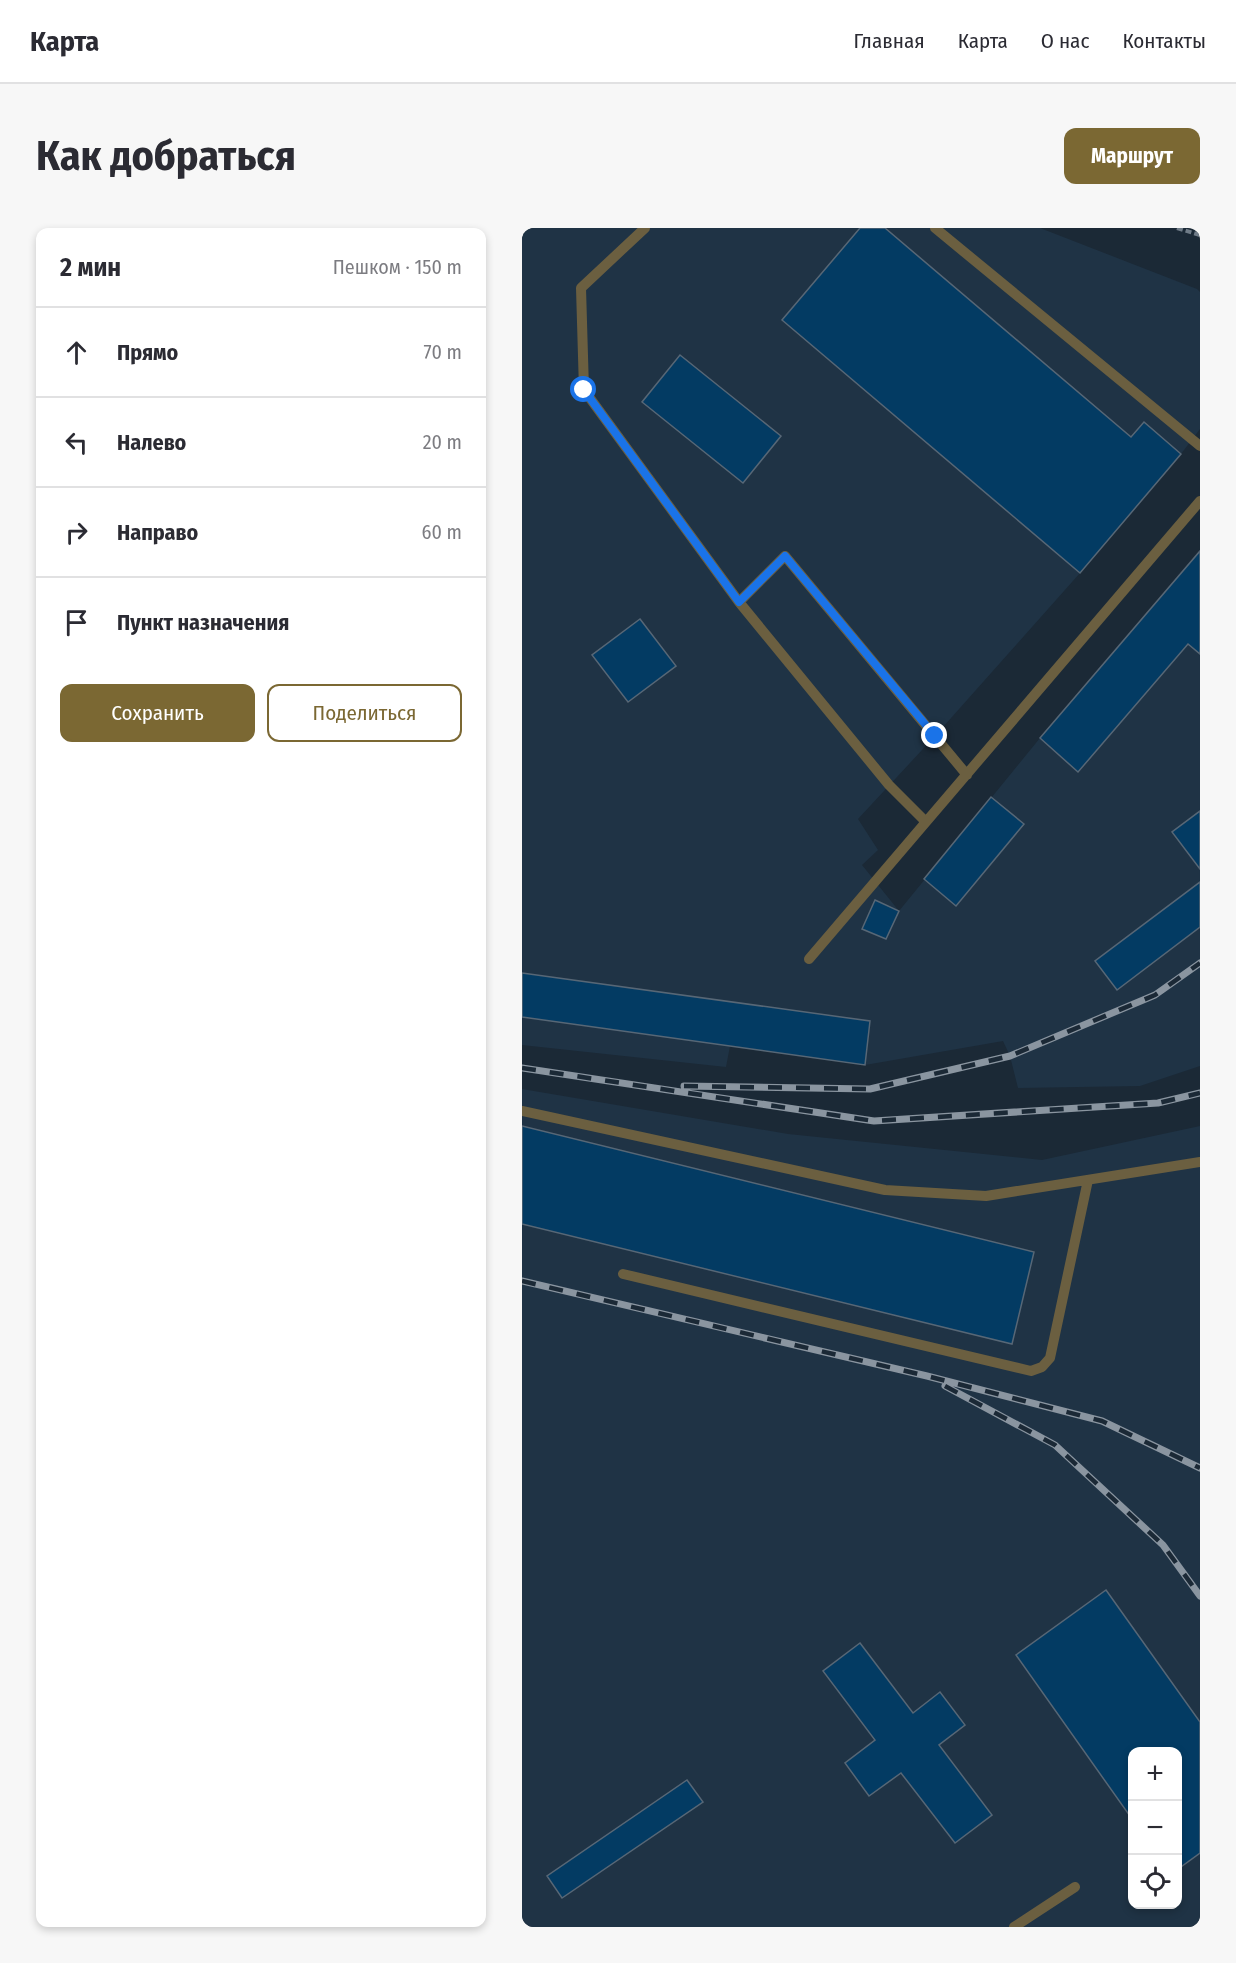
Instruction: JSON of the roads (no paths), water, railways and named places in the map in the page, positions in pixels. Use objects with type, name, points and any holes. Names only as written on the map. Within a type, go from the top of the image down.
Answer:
[{"type":"lane","points":[[645,228],[581,288],[584,390],[739,602],[889,785],[926,822]]},
{"type":"lane","points":[[935,228],[1200,446]]},
{"type":"lane","points":[[809,959],[1200,501]]},
{"type":"lane","points":[[739,602],[785,556],[967,775]]},
{"type":"lane","points":[[522,1111],[885,1190],[986,1196],[1200,1162]]},
{"type":"lane","points":[[623,1274],[1031,1371],[1042,1367],[1050,1358],[1088,1180]]},
{"type":"lane","points":[[1014,1927],[1075,1887]]},
{"type":"railway","points":[[684,1086],[870,1089],[1010,1056],[1155,995],[1200,963]]},
{"type":"railway","points":[[522,1068],[874,1121],[1158,1103],[1200,1093]]},
{"type":"railway","points":[[522,1281],[927,1376],[1102,1421],[1200,1468]]},
{"type":"railway","points":[[945,1386],[1055,1445],[1163,1545],[1200,1596]]}]
